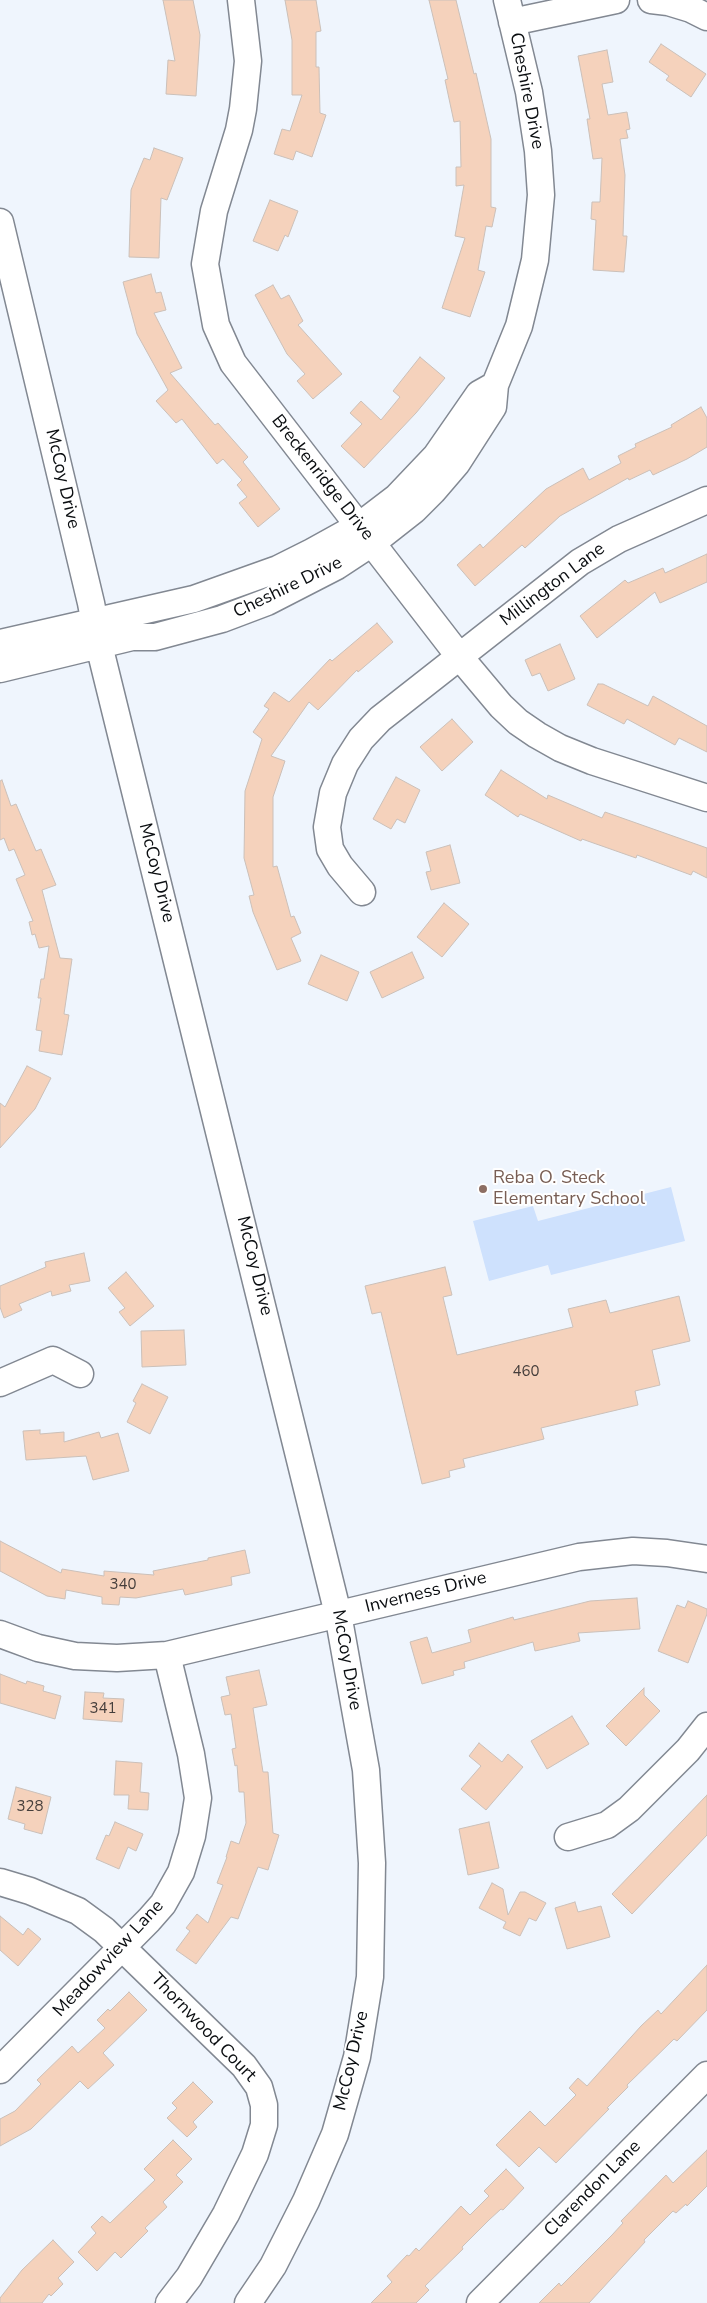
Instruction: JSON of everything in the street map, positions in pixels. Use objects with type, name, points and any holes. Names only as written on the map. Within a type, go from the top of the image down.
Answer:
[{"type":"street","name":"Breckenridge Drive","points":[[241,0],[248,61],[239,130],[214,211],[205,264],[212,308],[224,346],[239,373],[501,706],[537,736],[560,748],[592,761],[707,798]]},
{"type":"street","points":[[510,11],[616,0]]},
{"type":"street","points":[[651,0],[698,9]]},
{"type":"street","name":"Cheshire Drive","points":[[0,643],[97,633],[132,638],[155,637],[222,619],[267,602],[315,578],[365,534],[414,510],[457,463],[493,407],[495,385],[519,326],[535,260],[541,195],[535,121],[510,11]]},
{"type":"street","name":"McCoy Drive","points":[[0,222],[97,633],[338,1614],[366,1770],[372,1862],[370,1977],[357,2057],[335,2134],[306,2201],[273,2266],[248,2303]]},
{"type":"street","name":"Millington Lane","points":[[362,892],[340,866],[330,849],[328,827],[333,793],[345,764],[361,739],[380,719],[602,546],[707,500]]},
{"type":"street","name":"Cheshire Drive","points":[[0,669],[97,633]]},
{"type":"street","points":[[0,1383],[53,1360],[80,1374]]},
{"type":"street","name":"Inverness Drive","points":[[0,1634],[38,1648],[75,1656],[117,1658],[168,1655],[579,1557],[633,1551],[667,1552],[707,1559]]},
{"type":"street","name":"Meadowview Lane","points":[[0,2070],[124,1948],[149,1920],[172,1890],[187,1855],[198,1798],[191,1754],[168,1655]]},
{"type":"street","points":[[568,1837],[607,1825],[629,1809],[688,1750],[707,1726]]},
{"type":"street","name":"Thornwood Court","points":[[0,1882],[30,1891],[78,1911],[124,1948],[244,2066],[259,2087],[264,2105],[264,2125],[255,2154],[230,2205],[189,2276],[169,2303]]},
{"type":"street","name":"Clarendon Lane","points":[[480,2303],[707,2075]]},
{"type":"shaded area","points":[[671,1187],[685,1241],[551,1275],[548,1265],[489,1281],[473,1221],[533,1206],[538,1221]]},
{"type":"building","points":[[163,0],[193,0],[200,35],[196,96],[166,94],[168,60],[175,61]]},
{"type":"building","points":[[285,0],[316,0],[321,31],[316,32],[316,67],[319,67],[320,113],[326,115],[312,157],[296,151],[293,160],[274,154],[282,129],[290,131],[302,95],[292,95],[292,40]]},
{"type":"building","points":[[429,0],[456,0],[474,74],[476,73],[491,139],[491,207],[496,208],[492,227],[486,226],[478,270],[485,272],[470,317],[442,308],[465,238],[455,236],[464,185],[456,186],[456,167],[461,167],[460,121],[454,122],[445,80],[448,79]]},
{"type":"building","points":[[661,44],[706,74],[691,97],[666,80],[669,76],[649,62]]},
{"type":"building","points":[[607,50],[613,82],[602,84],[608,115],[627,112],[630,129],[626,130],[628,138],[620,139],[625,175],[623,236],[627,236],[624,272],[593,270],[596,220],[591,219],[592,202],[600,202],[602,158],[593,159],[587,119],[590,119],[578,56]]},
{"type":"building","points":[[154,148],[183,158],[167,200],[161,198],[159,258],[129,257],[131,190],[144,158],[150,160]]},
{"type":"building","points":[[270,200],[298,211],[288,237],[285,235],[278,251],[253,241]]},
{"type":"building","points":[[151,274],[156,293],[161,292],[166,310],[154,313],[182,368],[170,373],[215,425],[218,423],[248,457],[243,462],[280,509],[258,527],[239,503],[247,497],[237,485],[242,480],[223,459],[217,464],[182,419],[176,423],[156,401],[168,390],[137,334],[123,282]]},
{"type":"building","points":[[273,285],[281,299],[289,295],[303,321],[298,325],[342,374],[313,399],[297,381],[305,374],[287,354],[255,295]]},
{"type":"building","points":[[420,357],[445,378],[416,413],[364,468],[341,446],[362,424],[350,413],[361,401],[381,420],[400,397],[393,391]]},
{"type":"building","points":[[701,407],[707,418],[707,447],[653,475],[650,470],[629,480],[628,478],[560,516],[525,548],[522,545],[475,586],[457,565],[480,544],[483,548],[546,489],[583,468],[589,480],[621,463],[618,456],[636,447],[635,444],[672,427],[671,425]]},
{"type":"building","points":[[707,554],[707,582],[660,603],[655,592],[597,638],[580,616],[625,580],[628,583],[663,568],[665,573]]},
{"type":"building","points":[[377,623],[393,642],[358,672],[357,670],[318,710],[309,702],[271,756],[285,761],[273,797],[273,867],[277,866],[291,917],[294,916],[301,933],[291,938],[301,961],[277,970],[253,912],[249,896],[254,895],[244,858],[245,791],[262,739],[253,732],[269,709],[264,706],[274,692],[289,702],[330,659],[332,661]]},
{"type":"building","points":[[560,644],[575,679],[548,691],[540,673],[532,676],[525,660]]},
{"type":"building","points":[[598,684],[603,684],[648,706],[653,696],[707,726],[707,752],[679,738],[675,745],[627,719],[624,724],[587,705]]},
{"type":"building","points":[[452,719],[473,742],[442,771],[420,747]]},
{"type":"building","points":[[501,770],[547,799],[548,795],[602,818],[605,812],[707,848],[707,878],[693,871],[691,875],[637,855],[636,858],[582,839],[581,841],[520,814],[518,817],[485,795]]},
{"type":"building","points":[[396,777],[420,790],[405,823],[397,819],[391,829],[373,819]]},
{"type":"building","points":[[2,780],[11,806],[16,804],[36,851],[41,849],[56,885],[42,890],[60,958],[72,959],[64,1014],[69,1015],[62,1055],[39,1051],[42,1031],[36,1030],[41,998],[38,998],[41,979],[44,979],[49,946],[39,948],[35,934],[32,935],[29,922],[33,921],[16,879],[25,875],[14,849],[9,851],[4,838],[0,840],[0,781]]},
{"type":"building","points":[[450,845],[460,883],[431,890],[426,872],[431,871],[426,852]]},
{"type":"building","points":[[444,903],[469,924],[442,957],[417,937]]},
{"type":"building","points":[[412,952],[424,978],[382,998],[370,972]]},
{"type":"building","points":[[321,955],[359,972],[347,1001],[308,984]]},
{"type":"building","points":[[27,1066],[51,1078],[35,1109],[0,1148],[0,1103],[5,1107]]},
{"type":"building","points":[[84,1253],[90,1281],[69,1285],[71,1291],[52,1296],[51,1291],[19,1304],[22,1310],[4,1318],[0,1307],[0,1286],[46,1267],[45,1262]]},
{"type":"building","points":[[445,1267],[452,1295],[443,1297],[457,1355],[573,1327],[568,1309],[606,1300],[610,1313],[679,1296],[690,1341],[652,1350],[660,1385],[635,1391],[638,1405],[541,1428],[544,1439],[463,1459],[465,1467],[449,1471],[450,1477],[422,1484],[381,1312],[372,1314],[365,1286]]},
{"type":"building","points":[[126,1272],[154,1306],[130,1326],[119,1312],[125,1308],[108,1288]]},
{"type":"building","points":[[184,1330],[186,1365],[142,1367],[141,1331]]},
{"type":"building","points":[[142,1384],[168,1397],[150,1434],[127,1422],[136,1403],[133,1401]]},
{"type":"building","points":[[40,1430],[40,1434],[64,1432],[64,1442],[99,1432],[101,1438],[118,1433],[129,1471],[93,1480],[86,1456],[26,1460],[23,1431]]},
{"type":"building","points":[[0,1541],[61,1573],[62,1569],[104,1576],[104,1571],[154,1575],[153,1571],[208,1560],[208,1558],[245,1550],[250,1573],[231,1577],[232,1585],[185,1595],[183,1589],[136,1598],[120,1597],[119,1605],[102,1604],[102,1597],[66,1590],[65,1599],[47,1596],[0,1571]]},
{"type":"building","points":[[637,1598],[640,1629],[578,1633],[580,1641],[535,1651],[533,1642],[464,1662],[465,1668],[453,1671],[454,1675],[422,1684],[410,1642],[427,1637],[432,1653],[471,1642],[468,1630],[513,1617],[514,1620],[590,1601]]},
{"type":"building","points":[[688,1601],[707,1609],[707,1614],[688,1663],[658,1651],[677,1605],[685,1608]]},
{"type":"building","points":[[259,1670],[267,1705],[253,1708],[263,1772],[268,1772],[273,1833],[279,1835],[268,1870],[258,1867],[238,1919],[231,1917],[196,1964],[176,1950],[190,1931],[186,1928],[197,1914],[208,1923],[223,1885],[217,1883],[231,1841],[239,1844],[246,1823],[244,1792],[239,1792],[237,1765],[235,1766],[232,1749],[236,1748],[231,1714],[225,1715],[221,1697],[230,1695],[226,1677]]},
{"type":"building","points":[[0,1674],[26,1684],[27,1681],[44,1686],[43,1691],[61,1696],[55,1719],[0,1703]]},
{"type":"building","points":[[644,1688],[644,1695],[660,1711],[626,1746],[606,1726]]},
{"type":"building","points":[[85,1692],[104,1693],[103,1698],[124,1699],[122,1722],[83,1719]]},
{"type":"building","points":[[572,1716],[589,1744],[547,1769],[531,1741]]},
{"type":"building","points":[[479,1743],[502,1762],[508,1754],[523,1767],[486,1810],[461,1789],[481,1766],[469,1756]]},
{"type":"building","points":[[116,1761],[142,1763],[140,1792],[149,1793],[148,1810],[128,1809],[129,1795],[114,1795]]},
{"type":"building","points":[[16,1787],[51,1797],[42,1834],[24,1829],[25,1824],[8,1819]]},
{"type":"building","points":[[707,1795],[707,1835],[632,1914],[612,1894]]},
{"type":"building","points":[[115,1822],[143,1834],[136,1851],[128,1847],[119,1869],[96,1859],[106,1835],[109,1836]]},
{"type":"building","points":[[489,1822],[499,1868],[468,1875],[459,1829]]},
{"type":"building","points":[[492,1883],[503,1889],[508,1915],[520,1892],[525,1892],[546,1903],[536,1921],[529,1918],[520,1936],[503,1928],[506,1922],[479,1908]]},
{"type":"building","points":[[575,1902],[578,1912],[601,1906],[610,1937],[567,1949],[555,1908]]},
{"type":"building","points":[[0,1916],[23,1935],[28,1928],[41,1939],[18,1966],[0,1950]]},
{"type":"building","points":[[707,1965],[707,2010],[677,2041],[674,2039],[627,2085],[628,2087],[607,2108],[609,2109],[556,2163],[539,2147],[519,2167],[496,2145],[530,2111],[545,2126],[576,2095],[569,2088],[578,2078],[587,2086],[641,2026],[658,2010],[661,2014]]},
{"type":"building","points":[[129,1992],[147,2010],[103,2053],[114,2065],[88,2089],[80,2081],[31,2129],[0,2146],[0,2119],[15,2111],[41,2084],[37,2080],[72,2046],[78,2053],[105,2028],[97,2020],[108,2009],[110,2011]]},
{"type":"building","points":[[193,2082],[213,2102],[193,2122],[197,2127],[187,2137],[167,2118],[177,2108],[172,2103]]},
{"type":"building","points":[[173,2140],[192,2159],[176,2175],[183,2182],[163,2202],[167,2207],[145,2228],[148,2231],[121,2258],[115,2252],[97,2271],[78,2252],[96,2233],[91,2227],[102,2216],[110,2223],[155,2180],[144,2169]]},
{"type":"building","points":[[707,2150],[707,2186],[687,2206],[686,2204],[676,2213],[673,2211],[644,2240],[645,2242],[589,2303],[539,2303],[559,2283],[561,2286],[612,2235],[623,2223],[621,2221],[666,2175],[673,2183]]},
{"type":"building","points":[[506,2169],[524,2188],[503,2210],[501,2209],[489,2220],[462,2247],[463,2249],[425,2286],[429,2290],[416,2303],[371,2303],[392,2282],[387,2276],[407,2255],[409,2256],[416,2248],[419,2251],[461,2206],[470,2215],[489,2196],[484,2191]]},
{"type":"building","points":[[53,2240],[74,2262],[58,2278],[63,2284],[51,2296],[49,2294],[42,2303],[0,2303],[0,2298],[22,2270]]},
{"type":"place","name":"Reba O. Steck Elementary School","points":[[483,1189]]}]
